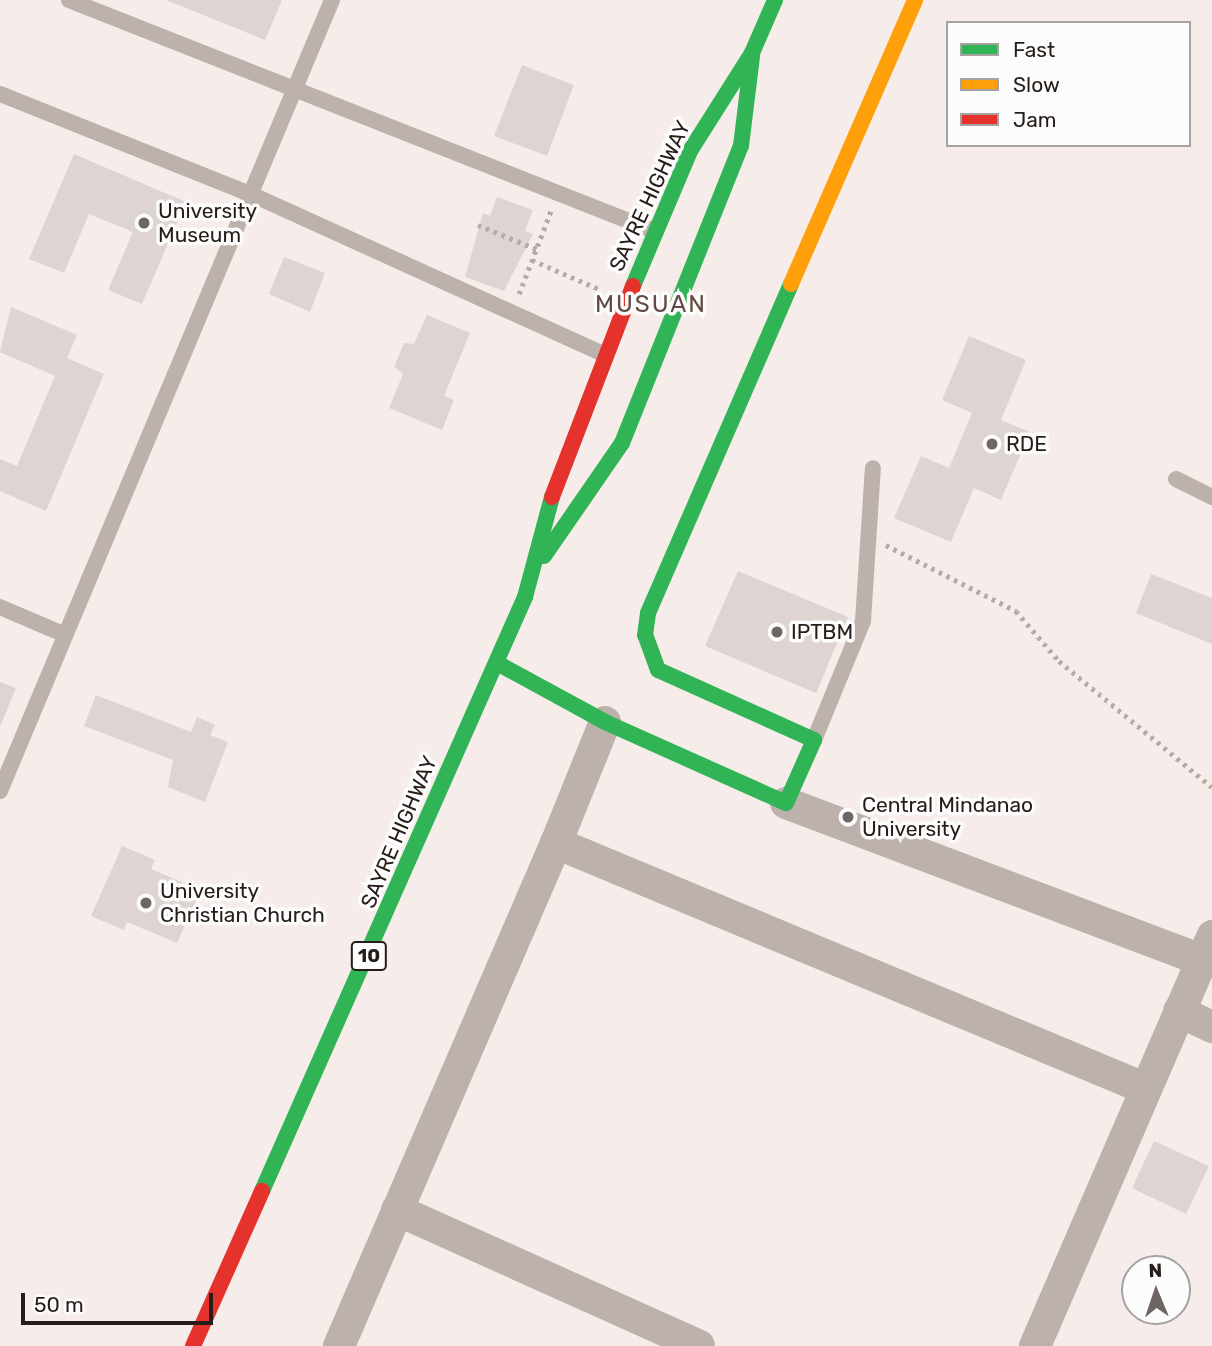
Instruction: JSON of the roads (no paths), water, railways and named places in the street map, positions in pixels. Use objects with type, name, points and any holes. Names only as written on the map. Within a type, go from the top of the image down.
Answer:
[{"type":"main road","name":"SAYRE HIGHWAY","points":[[193,1346],[497,663],[538,564],[556,484],[604,354],[654,231],[690,151],[752,53],[775,0]]},
{"type":"main road","points":[[497,663],[605,722],[786,803],[814,740],[658,670],[645,635],[648,613],[915,0]]},
{"type":"main road","name":"SAYRE HIGHWAY","points":[[538,564],[615,455],[638,406],[741,146],[752,53]]},
{"type":"main road","points":[[592,387],[608,409],[638,406]]},
{"type":"street","points":[[339,1346],[556,843],[605,722]]},
{"type":"street","points":[[786,803],[1207,948],[1144,1088],[1035,1346]]},
{"type":"street","points":[[556,843],[1144,1088]]},
{"type":"street","points":[[1179,1011],[1212,1027]]},
{"type":"street","points":[[397,1210],[692,1344]]},
{"type":"lane","points":[[69,0],[296,89],[557,197],[654,231]]},
{"type":"lane","points":[[0,791],[63,634],[255,196],[332,0]]},
{"type":"lane","points":[[0,94],[255,196],[604,354]]},
{"type":"lane","points":[[814,740],[863,621],[873,468]]},
{"type":"lane","points":[[1176,479],[1212,497]]},
{"type":"lane","points":[[0,607],[63,634]]},
{"type":"place","name":"University Museum","points":[[144,223]]},
{"type":"place","name":"RDE","points":[[992,444]]},
{"type":"place","name":"IPTBM","points":[[777,632]]},
{"type":"place","name":"Central Mindanao University","points":[[848,817]]},
{"type":"place","name":"University Christian Church","points":[[146,903]]},
{"type":"district","name":"MUSUAN","points":[[651,305]]}]
